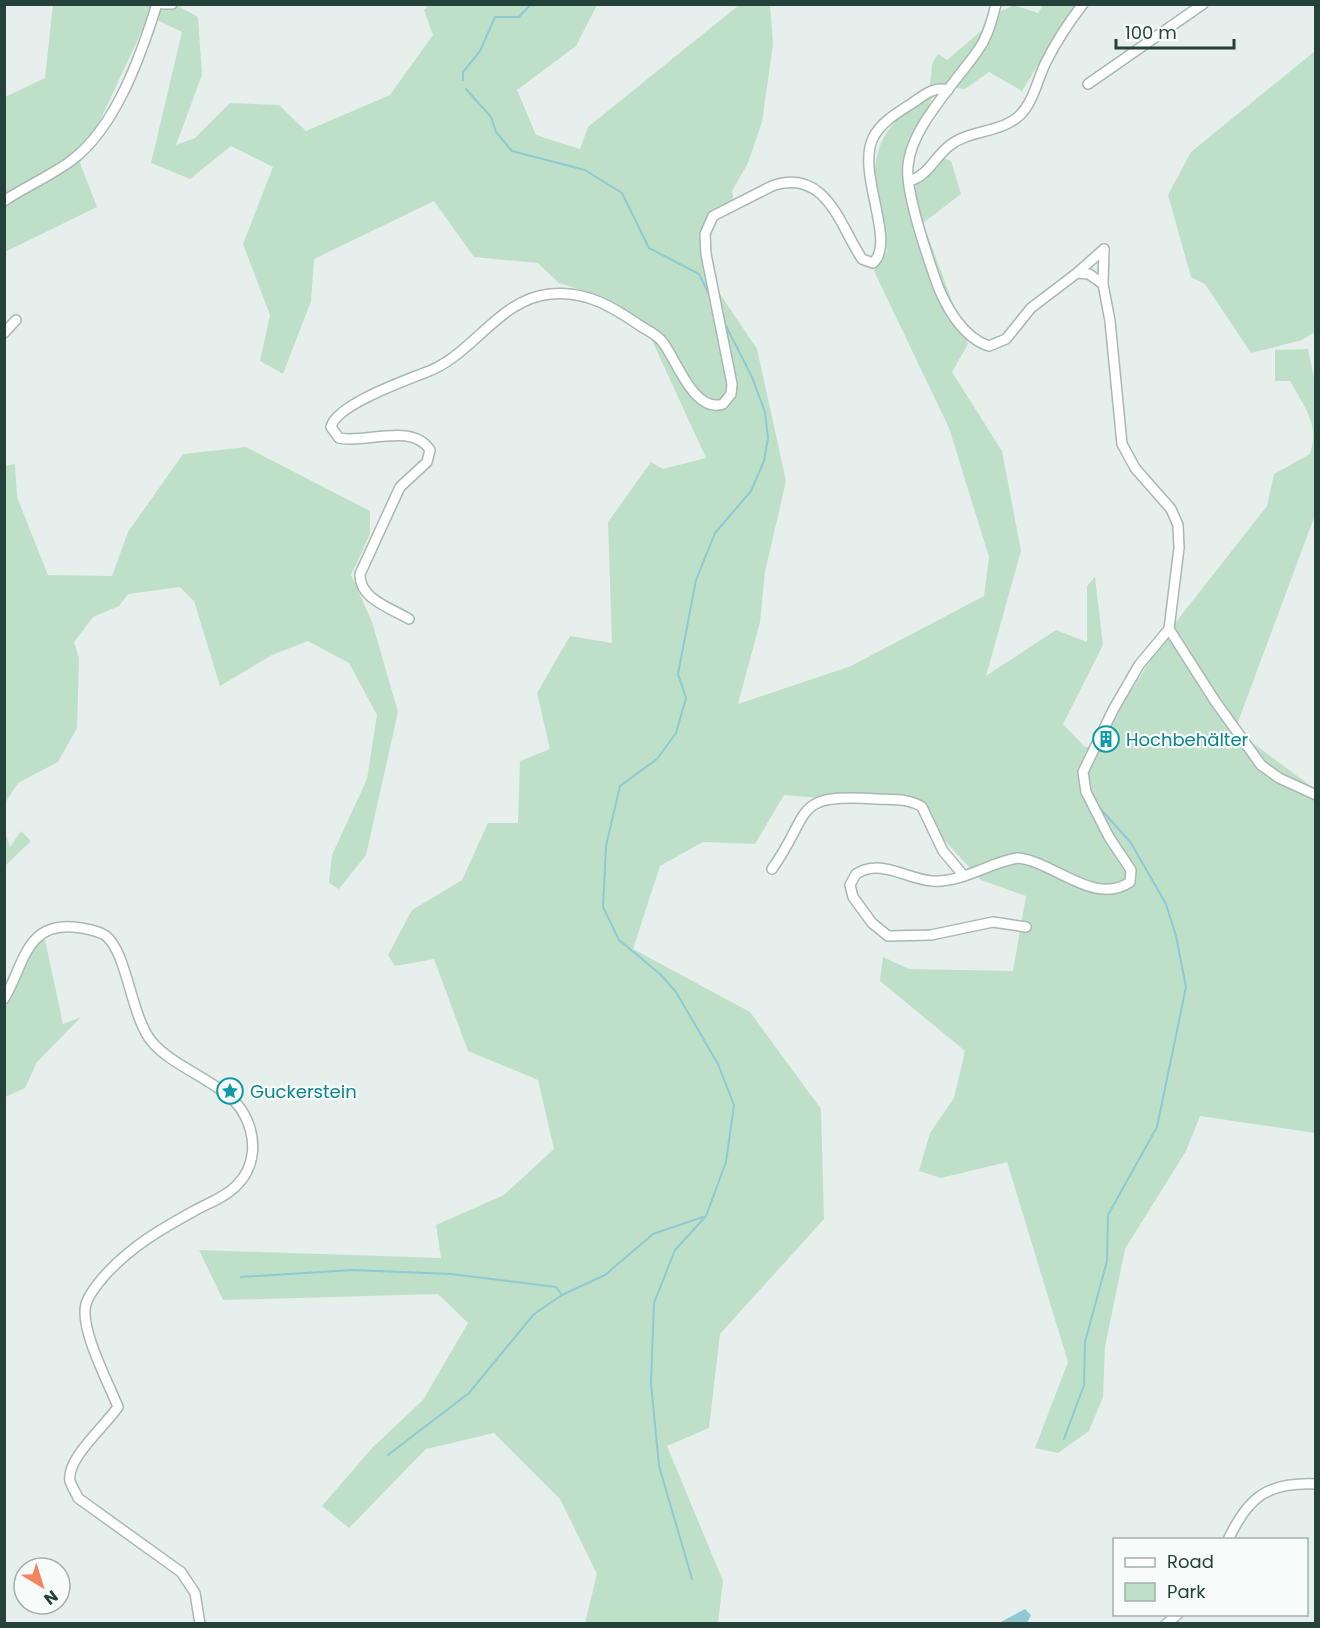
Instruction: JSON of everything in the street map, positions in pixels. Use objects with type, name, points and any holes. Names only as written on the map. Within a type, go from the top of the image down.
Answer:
[{"type":"street","points":[[4,201],[71,161],[90,142],[124,90],[157,4]]},
{"type":"street","points":[[163,4],[172,4]]},
{"type":"street","points":[[996,4],[982,48],[948,90],[910,154],[909,182],[940,291],[963,327],[980,343],[989,346],[1006,339],[1031,308],[1104,249],[1103,284],[1110,321],[1124,451],[1134,468],[1171,509],[1178,525],[1179,548],[1169,630],[1139,665],[1113,710],[1083,772],[1086,792],[1109,837],[1131,870],[1130,882],[1118,888],[1103,889],[1059,874],[1025,858],[1017,858],[950,880],[932,881],[874,867],[856,874],[850,889],[872,923],[888,936],[915,937],[942,934],[993,922],[1026,927]]},
{"type":"street","points":[[909,182],[926,173],[934,161],[959,140],[1009,123],[1020,115],[1029,104],[1053,50],[1083,4]]},
{"type":"street","points":[[1088,84],[1203,4]]},
{"type":"street","points":[[409,619],[369,596],[360,583],[360,574],[396,495],[410,476],[427,462],[430,450],[423,442],[407,437],[339,438],[332,430],[334,420],[385,388],[451,361],[508,311],[532,298],[558,293],[593,298],[613,307],[664,344],[698,397],[715,406],[726,402],[731,394],[732,384],[706,254],[705,234],[710,221],[722,210],[772,186],[781,183],[801,184],[820,194],[830,204],[862,259],[873,263],[879,258],[882,242],[868,174],[868,159],[873,137],[889,119],[925,94],[934,89],[948,90]]},
{"type":"street","points":[[1077,273],[1089,274],[1103,284]]},
{"type":"street","points":[[4,333],[16,320]]},
{"type":"street","points":[[1169,630],[1253,756],[1269,772],[1316,795]]},
{"type":"street","points":[[772,869],[803,813],[812,805],[830,798],[870,798],[904,801],[922,807],[943,851],[964,876]]},
{"type":"street","points":[[4,999],[30,945],[40,933],[52,928],[69,927],[105,935],[116,949],[141,1023],[151,1040],[165,1054],[235,1103],[245,1116],[252,1133],[252,1157],[238,1185],[143,1239],[99,1282],[86,1305],[87,1327],[118,1407],[104,1427],[79,1452],[72,1464],[70,1480],[78,1498],[181,1572],[195,1593],[200,1623]]},
{"type":"street","points":[[1228,1538],[1238,1516],[1257,1495],[1278,1486],[1316,1484]]},
{"type":"green space","points":[[53,5],[176,5],[198,17],[202,75],[176,145],[195,138],[230,103],[279,105],[306,131],[390,95],[433,35],[424,10],[429,5],[597,5],[576,46],[517,90],[536,135],[580,149],[588,127],[739,5],[770,5],[773,44],[762,122],[748,163],[732,191],[734,202],[709,215],[701,232],[708,276],[757,349],[786,481],[765,572],[760,622],[738,704],[851,666],[984,596],[989,557],[949,428],[874,271],[887,251],[877,199],[875,165],[886,133],[898,119],[910,110],[933,96],[910,146],[905,183],[942,157],[951,161],[961,194],[923,223],[968,344],[952,372],[1002,451],[1021,551],[986,676],[1056,630],[1087,642],[1087,586],[1095,577],[1103,645],[1063,724],[1085,747],[1107,745],[1114,737],[1105,731],[1172,627],[1267,506],[1274,474],[1310,454],[1313,433],[1305,407],[1290,381],[1275,381],[1275,350],[1308,349],[1316,388],[1315,515],[1235,730],[1315,789],[1315,1133],[1200,1116],[1186,1151],[1125,1249],[1105,1347],[1103,1397],[1089,1431],[1058,1453],[1035,1448],[1068,1362],[1007,1162],[941,1178],[919,1171],[930,1133],[954,1098],[965,1051],[880,981],[883,957],[909,969],[1013,971],[1026,896],[981,880],[913,806],[784,795],[755,844],[703,842],[660,866],[633,949],[750,1012],[821,1109],[824,1219],[720,1334],[709,1428],[667,1446],[723,1581],[718,1623],[585,1623],[597,1574],[560,1499],[494,1433],[426,1449],[349,1528],[322,1506],[372,1448],[423,1400],[468,1323],[438,1294],[223,1300],[199,1250],[441,1258],[436,1225],[504,1195],[554,1149],[538,1080],[468,1051],[434,959],[395,966],[388,955],[412,910],[462,880],[488,823],[518,823],[520,761],[550,749],[537,693],[570,636],[612,643],[608,522],[651,462],[663,469],[706,458],[644,323],[606,298],[559,283],[538,263],[474,257],[434,201],[314,259],[311,301],[283,374],[260,361],[270,315],[243,244],[273,167],[231,146],[190,179],[151,163],[182,32],[149,16],[80,163],[97,207],[5,252],[5,97],[45,78]]},
{"type":"green space","points":[[1014,5],[1038,13],[1043,5],[1075,5],[1022,91],[989,72],[965,89],[930,85],[932,64],[938,54],[947,60],[981,31],[986,18]]},
{"type":"green space","points":[[1315,51],[1315,332],[1302,340],[1251,353],[1205,284],[1191,277],[1168,195],[1191,152]]},
{"type":"green space","points":[[246,447],[370,511],[370,534],[351,575],[372,622],[398,712],[366,855],[339,889],[329,883],[332,855],[367,779],[377,715],[349,663],[308,641],[272,655],[220,686],[194,601],[180,587],[128,594],[119,606],[93,617],[74,642],[79,658],[77,728],[58,762],[18,783],[5,803],[5,466],[15,464],[17,497],[48,575],[112,576],[128,532],[183,454]]},
{"type":"green space","points":[[21,831],[31,841],[5,866],[5,832],[10,847]]},
{"type":"green space","points":[[44,935],[63,1024],[81,1017],[37,1062],[25,1088],[5,1097],[5,1005],[30,953]]},
{"type":"water","points":[[1025,1609],[1031,1615],[1027,1623],[999,1623]]},
{"type":"waterway","points":[[463,80],[463,72],[480,51],[495,17],[519,17],[531,4]]},
{"type":"waterway","points":[[466,89],[491,117],[496,132],[512,151],[585,170],[622,193],[649,248],[699,274],[710,296]]},
{"type":"waterway","points":[[692,1579],[659,1466],[651,1383],[654,1303],[675,1250],[706,1216],[726,1162],[734,1105],[718,1064],[676,992],[660,974],[619,940],[603,907],[606,846],[620,786],[657,759],[676,733],[686,698],[678,674],[696,580],[715,533],[751,491],[764,461],[768,438],[765,412],[752,377],[724,322]]},
{"type":"waterway","points":[[1064,1439],[1084,1385],[1085,1342],[1107,1261],[1108,1215],[1157,1127],[1186,987],[1176,936],[1166,904],[1131,843],[1097,805]]},
{"type":"waterway","points":[[388,1455],[469,1393],[534,1314],[562,1295],[605,1275],[653,1234],[703,1217]]},
{"type":"waterway","points":[[241,1277],[352,1270],[451,1274],[556,1287],[562,1295]]},
{"type":"place","name":"Hochbehälter","points":[[1106,739]]},
{"type":"place","name":"Guckerstein","points":[[230,1091]]}]
